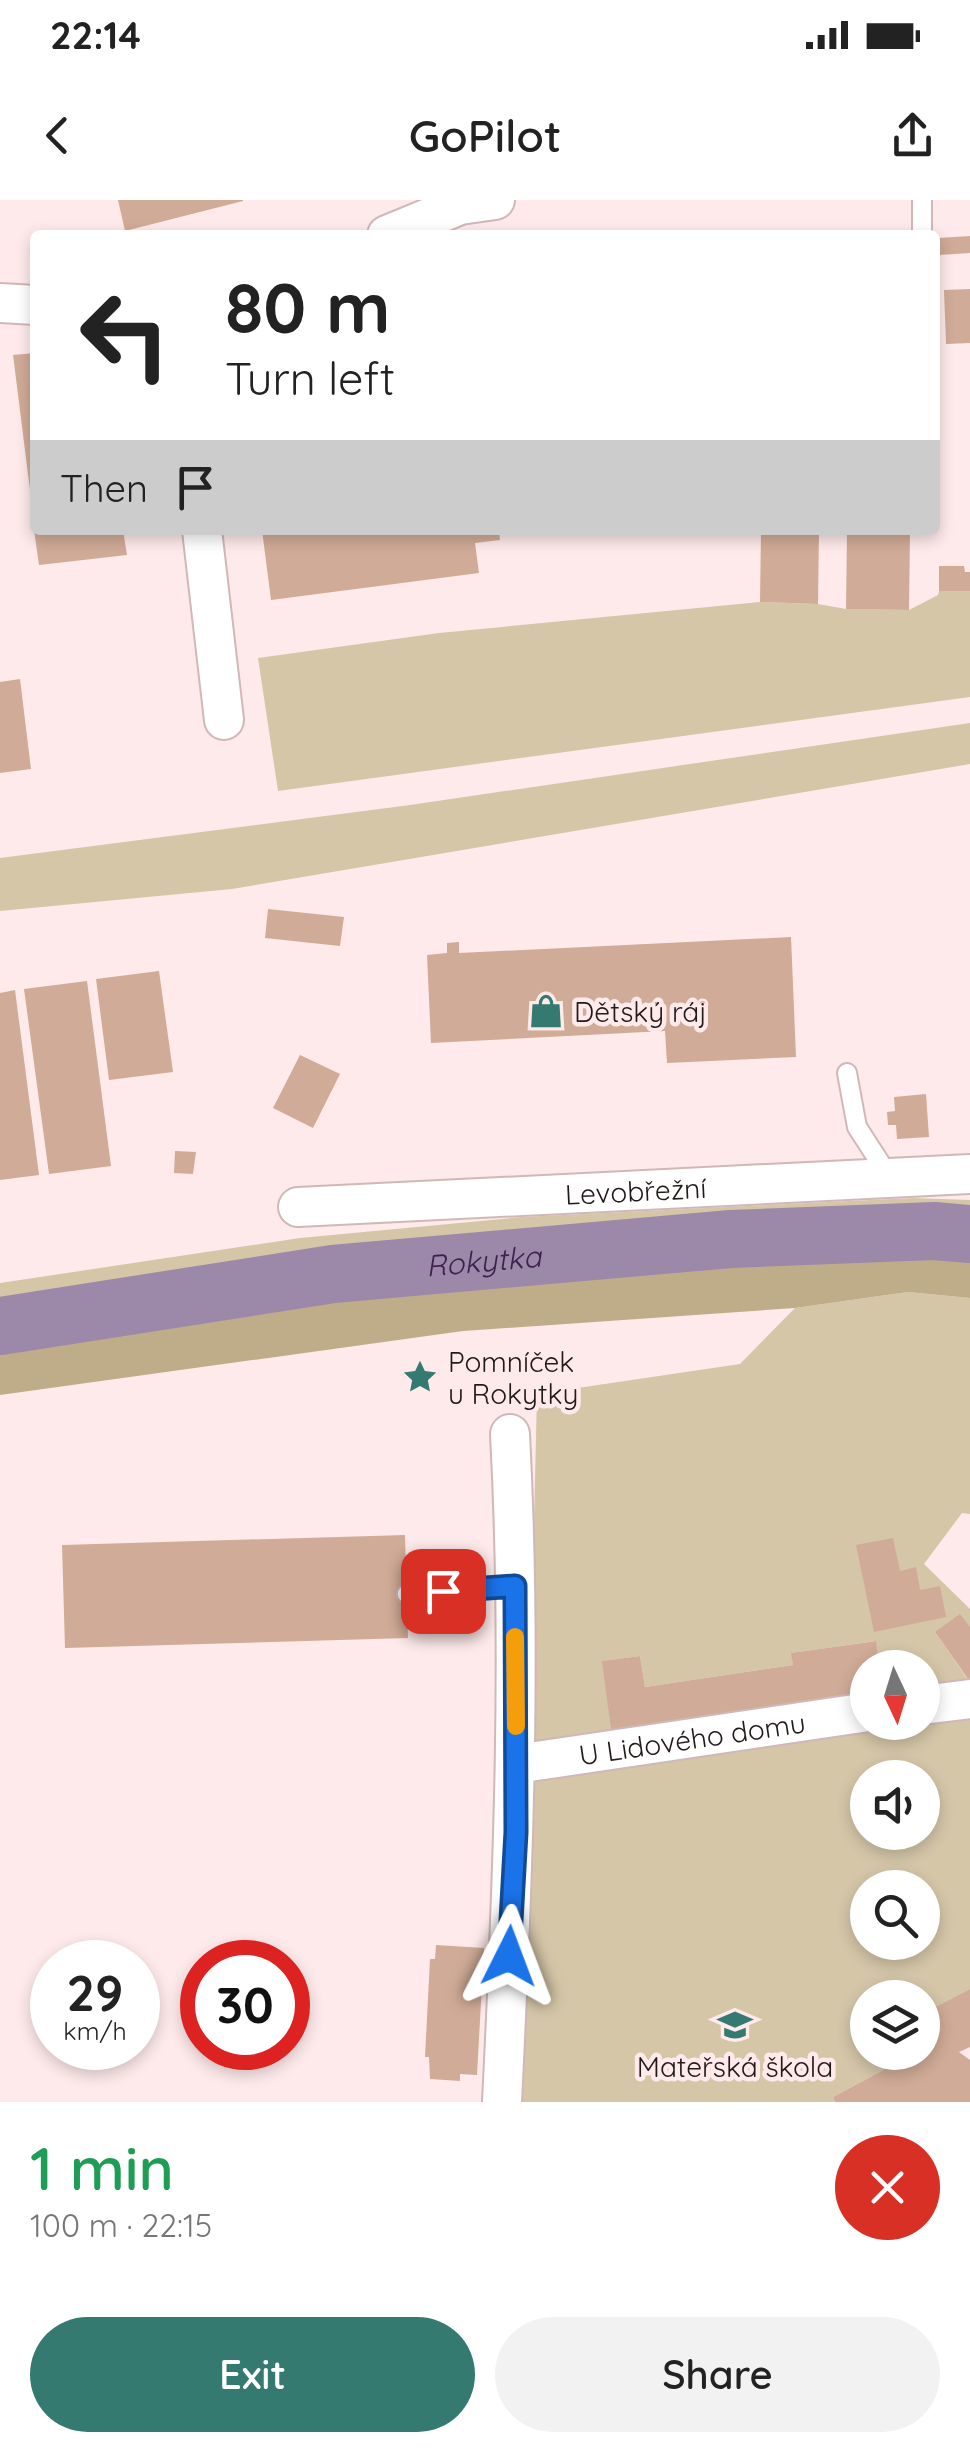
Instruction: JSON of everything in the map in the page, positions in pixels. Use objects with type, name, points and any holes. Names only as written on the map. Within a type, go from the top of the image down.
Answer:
[{"type":"street","points":[[399,230],[460,205],[485,201]]},
{"type":"street","points":[[0,303],[30,304]]},
{"type":"street","points":[[203,535],[224,720]]},
{"type":"street","name":"Levobřežní","points":[[298,1207],[970,1174]]},
{"type":"street","points":[[502,2102],[516,1764],[510,1434]]},
{"type":"street","points":[[940,1702],[970,1699]]},
{"type":"street","name":"U Lidového domu","points":[[516,1764],[850,1715]]},
{"type":"lane","points":[[922,200],[922,230]]},
{"type":"lane","points":[[847,1073],[857,1128],[890,1178]]},
{"type":"lane","points":[[407,1594],[515,1586]]},
{"type":"shaded area","points":[[939,591],[970,591],[970,697],[278,791],[258,658],[439,633],[760,602],[909,610]]},
{"type":"shaded area","points":[[970,723],[970,764],[232,889],[0,911],[0,858],[410,805]]},
{"type":"shaded area","points":[[913,1198],[970,1200],[970,1216],[909,1210],[405,1254],[0,1310],[0,1283],[300,1238],[522,1217]]},
{"type":"shaded area","points":[[909,1210],[970,1216],[970,1298],[908,1292],[795,1308],[463,1331],[0,1395],[0,1310],[405,1254]]},
{"type":"shaded area","points":[[908,1292],[970,1298],[970,1514],[962,1513],[924,1564],[970,1609],[970,1627],[935,1632],[968,1680],[940,1684],[940,1650],[876,1650],[875,1641],[792,1653],[793,1665],[645,1687],[640,1656],[603,1661],[611,1731],[529,1743],[537,1394],[740,1364],[795,1308]]},
{"type":"shaded area","points":[[970,1707],[970,1989],[940,2005],[940,1980],[850,1980],[850,2070],[883,2070],[833,2097],[835,2102],[513,2102],[525,1779],[850,1725],[850,1740],[940,1740],[940,1716]]},
{"type":"building","points":[[118,200],[243,200],[129,230],[125,230]]},
{"type":"building","points":[[970,236],[970,253],[940,255],[940,238]]},
{"type":"building","points":[[970,289],[970,343],[946,344],[944,290]]},
{"type":"building","points":[[30,353],[30,490],[13,355]]},
{"type":"building","points":[[35,535],[124,535],[127,555],[39,565]]},
{"type":"building","points":[[263,535],[500,535],[500,540],[475,543],[479,573],[271,600]]},
{"type":"building","points":[[761,535],[819,535],[818,604],[760,602]]},
{"type":"building","points":[[847,535],[910,535],[909,610],[846,609]]},
{"type":"building","points":[[939,566],[964,566],[965,572],[970,572],[970,591],[939,591]]},
{"type":"building","points":[[20,679],[31,769],[0,773],[0,682]]},
{"type":"building","points":[[268,909],[344,917],[340,946],[265,938]]},
{"type":"building","points":[[791,937],[796,1057],[667,1063],[665,1031],[431,1043],[427,955],[447,953],[447,943],[459,942],[459,953]]},
{"type":"building","points":[[159,971],[173,1072],[109,1080],[96,979]]},
{"type":"building","points":[[87,981],[111,1166],[49,1174],[24,989]]},
{"type":"building","points":[[15,990],[39,1175],[0,1180],[0,993]]},
{"type":"building","points":[[300,1055],[340,1074],[313,1128],[273,1108]]},
{"type":"building","points":[[926,1094],[929,1137],[897,1139],[896,1125],[888,1125],[887,1112],[895,1111],[894,1097]]},
{"type":"building","points":[[175,1151],[196,1152],[193,1174],[174,1173]]},
{"type":"building","points":[[405,1535],[408,1638],[65,1648],[62,1545]]},
{"type":"building","points":[[893,1538],[900,1571],[916,1567],[920,1590],[940,1586],[946,1617],[874,1632],[856,1545]]},
{"type":"building","points":[[960,1614],[970,1627],[970,1682],[935,1632]]},
{"type":"building","points":[[876,1641],[877,1650],[850,1650],[850,1697],[611,1731],[602,1661],[640,1656],[645,1687],[793,1665],[791,1653]]},
{"type":"building","points":[[436,1945],[484,1948],[477,2075],[460,2074],[460,2081],[430,2079],[429,2057],[425,2057],[430,1959],[435,1959]]},
{"type":"building","points":[[970,1989],[970,2047],[959,2052],[970,2060],[970,2102],[835,2102],[833,2097],[883,2070],[940,2070],[940,2005]]},
{"type":"waterway","name":"Rokytka","points":[[0,1326],[333,1274],[731,1239],[934,1231],[970,1234]]},
{"type":"slow traffic","points":[[515,1637],[516,1726]]},
{"type":"place","name":"Dětský ráj","points":[[546,1011]]},
{"type":"place","name":"Pomníček u Rokytky","points":[[420,1377]]},
{"type":"place","name":"Mateřská škola","points":[[735,2025]]},
{"type":"route","points":[[443,1591],[515,1586],[516,1832],[509,1956]]}]
